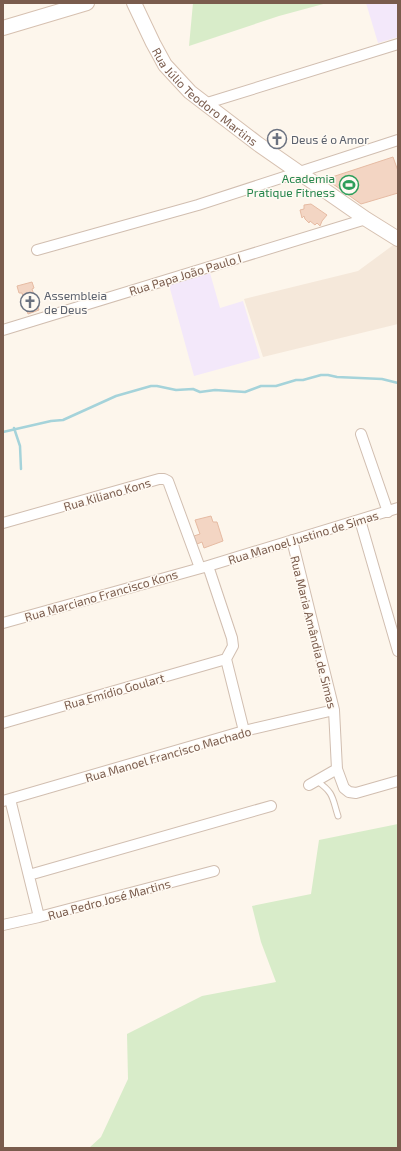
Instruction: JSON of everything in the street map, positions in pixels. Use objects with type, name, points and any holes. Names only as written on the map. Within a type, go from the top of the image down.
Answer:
[{"type":"main road","points":[[3,28],[87,3]]},
{"type":"main road","name":"Rua Júlio Teodoro Martins","points":[[134,3],[165,65],[190,92],[233,126],[366,219],[398,239]]},
{"type":"street","points":[[204,104],[398,44]]},
{"type":"street","points":[[37,250],[198,205],[398,140]]},
{"type":"street","name":"Rua Papa João Paulo I","points":[[3,330],[366,219]]},
{"type":"street","points":[[362,434],[388,512]]},
{"type":"street","name":"Rua Kiliano Kons","points":[[3,523],[159,479],[164,479],[168,481],[204,567]]},
{"type":"street","name":"Rua Manoel Justino de Simas","points":[[204,567],[398,508]]},
{"type":"street","points":[[360,520],[398,651]]},
{"type":"street","name":"Rua Maria Amândia de Simas","points":[[292,540],[334,710],[337,769],[344,788],[349,792],[356,793],[398,781]]},
{"type":"street","points":[[204,567],[232,638],[233,646],[226,659],[244,731]]},
{"type":"street","name":"Rua Marciano Francisco Kons","points":[[3,623],[204,567]]},
{"type":"street","name":"Rua Emídio Goulart","points":[[3,723],[226,659]]},
{"type":"street","name":"Rua Manoel Francisco Machado","points":[[6,800],[244,731],[334,710]]},
{"type":"street","points":[[313,783],[337,769]]},
{"type":"street","points":[[6,800],[29,875],[39,917]]},
{"type":"street","points":[[29,875],[272,806]]},
{"type":"street","name":"Rua Pedro José Martins","points":[[3,925],[214,871]]},
{"type":"lane","points":[[313,783],[328,789],[338,816]]},
{"type":"shaded area","points":[[366,3],[398,3],[398,37],[378,43]]},
{"type":"shaded area","points":[[396,243],[398,244],[398,324],[263,357],[244,299],[358,271]]},
{"type":"shaded area","points":[[210,273],[220,308],[243,301],[260,358],[194,376],[169,285]]},
{"type":"green space","points":[[193,3],[327,3],[279,16],[189,46]]},
{"type":"green space","points":[[398,824],[398,1148],[89,1148],[101,1137],[128,1079],[127,1034],[202,996],[276,982],[261,942],[252,906],[311,894],[319,840]]},
{"type":"building","points":[[393,157],[398,171],[398,193],[361,204],[326,179]]},
{"type":"building","points":[[311,204],[327,215],[320,226],[317,223],[315,225],[310,221],[309,223],[304,216],[302,218],[300,210],[304,209],[304,205]]},
{"type":"building","name":"Assembleia de Deus","points":[[32,282],[34,288],[32,289],[39,310],[28,314],[22,293],[19,293],[17,286]]},
{"type":"building","points":[[211,516],[213,522],[217,522],[223,541],[204,548],[202,542],[197,544],[194,536],[200,534],[195,520]]},
{"type":"waterway","points":[[3,432],[51,421],[63,420],[116,396],[151,386],[176,390],[193,389],[200,392],[215,390],[245,392],[261,386],[276,386],[321,375],[382,379],[398,383]]},
{"type":"waterway","points":[[14,428],[20,446],[21,469]]},
{"type":"place","name":"Deus é o Amor","points":[[277,139]]},
{"type":"place","name":"Academia Pratique Fitness","points":[[349,185]]},
{"type":"place","name":"Assembleia de Deus","points":[[30,302]]}]
